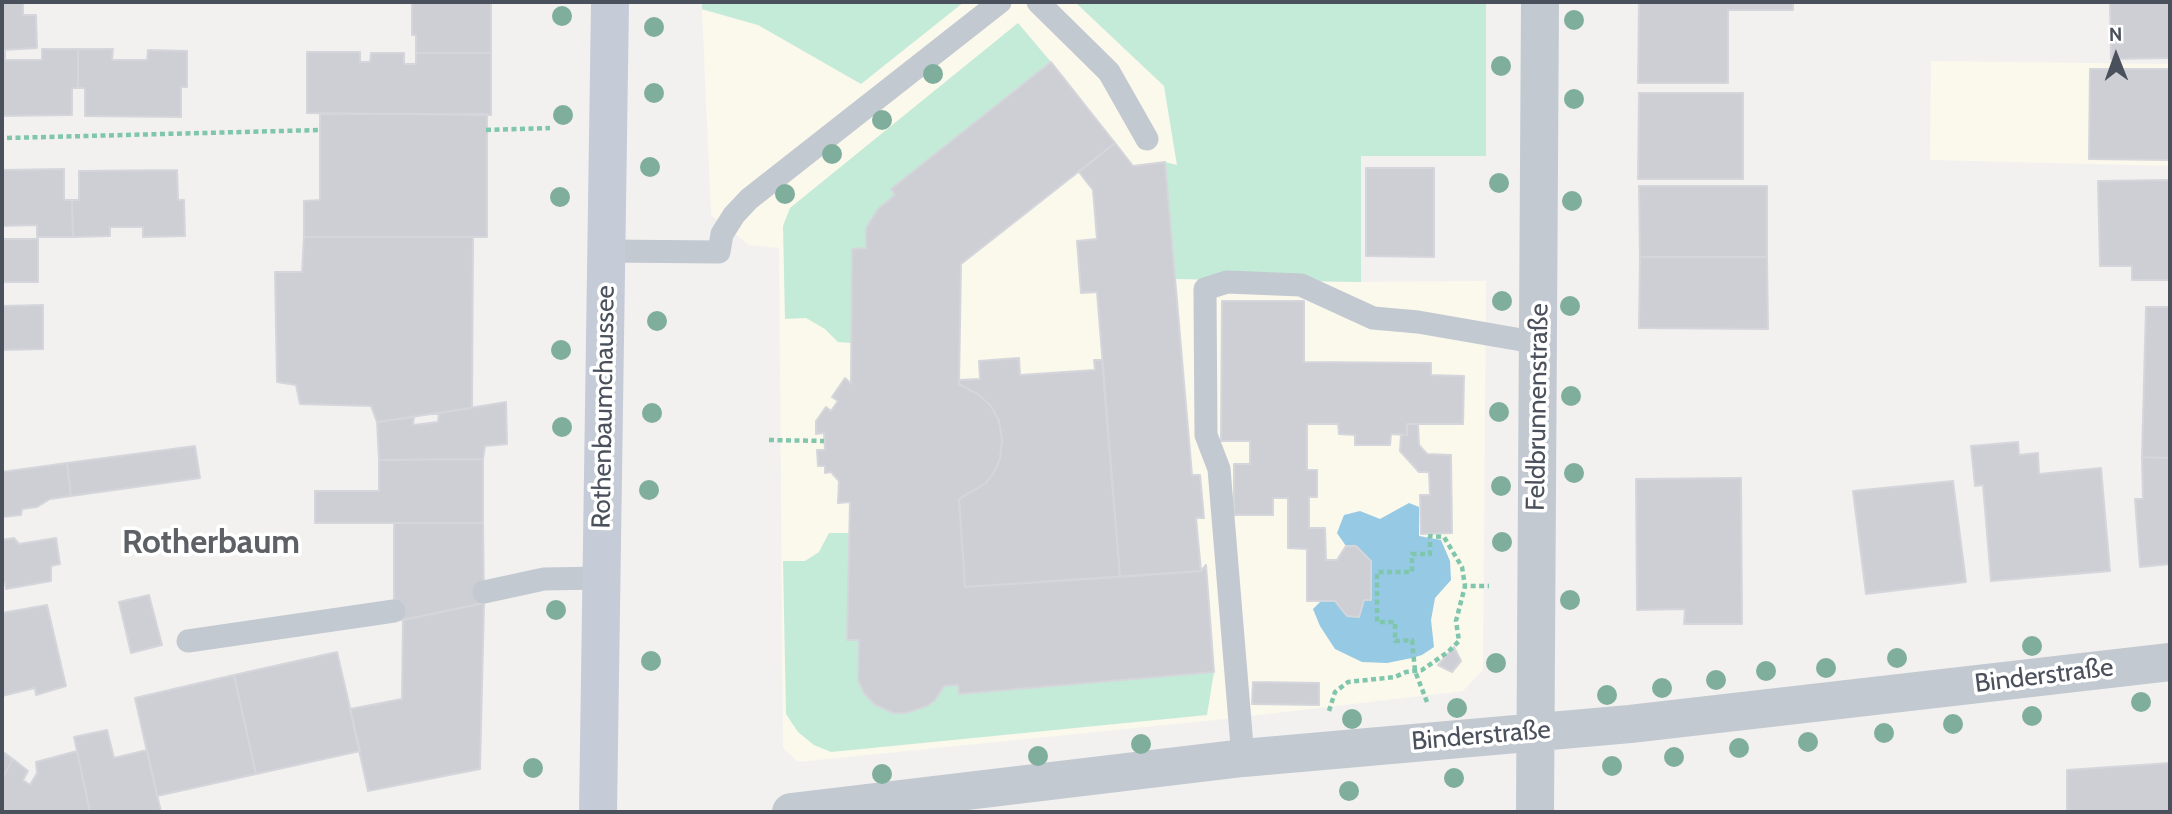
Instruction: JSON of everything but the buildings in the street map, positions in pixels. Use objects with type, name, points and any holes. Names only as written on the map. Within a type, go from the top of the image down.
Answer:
[{"type":"main road","name":"Rothenbaumchaussee","points":[[598,812],[610,2]]},
{"type":"street","name":"Feldbrunnenstraße","points":[[1535,812],[1540,2]]},
{"type":"street","name":"Binderstraße","points":[[791,812],[1243,758],[1630,724],[2170,662]]},
{"type":"lane","points":[[607,251],[719,252],[722,233],[749,199],[1000,2]]},
{"type":"lane","points":[[1038,2],[1109,72],[1147,139]]},
{"type":"lane","points":[[1243,758],[1219,469],[1206,435],[1205,289],[1227,282],[1301,285],[1373,318],[1418,322],[1539,344]]},
{"type":"lane","points":[[484,592],[544,579],[602,578]]},
{"type":"lane","points":[[188,641],[394,611]]},
{"type":"path","points":[[486,130],[550,128]]},
{"type":"path","points":[[7,138],[320,130]]},
{"type":"path","points":[[769,440],[824,441]]},
{"type":"path","points":[[1328,712],[1335,692],[1348,682],[1395,677],[1406,672],[1415,671],[1422,670],[1459,641],[1456,621],[1465,586],[1462,566],[1448,539],[1430,536],[1430,554],[1412,554],[1412,572],[1377,572],[1377,622],[1395,622],[1395,640],[1412,640],[1415,671],[1427,702]]},
{"type":"path","points":[[1465,586],[1489,586]]},
{"type":"shaded area","points":[[964,2],[1075,2],[1164,86],[1177,166],[1166,163],[1175,279],[1486,281],[1483,670],[1463,691],[1225,719],[798,762],[783,748],[779,248],[749,245],[711,215],[702,10],[758,25],[861,83]]},
{"type":"shaded area","points":[[1931,61],[2170,64],[2170,166],[1930,160]]},
{"type":"green space","points":[[702,2],[964,2],[861,84],[758,25],[702,9]]},
{"type":"green space","points":[[1075,2],[1486,2],[1486,156],[1361,156],[1361,282],[1175,279],[1165,162],[1177,165],[1164,86]]},
{"type":"green space","points":[[1018,23],[1051,62],[891,189],[895,195],[866,248],[852,249],[851,343],[838,342],[825,329],[806,318],[785,319],[783,226],[790,208]]},
{"type":"green space","points":[[829,533],[849,533],[847,640],[859,640],[858,680],[864,693],[883,709],[892,713],[918,710],[935,700],[944,686],[958,685],[959,693],[1214,672],[1207,715],[831,752],[814,745],[798,732],[786,714],[783,561],[805,561],[819,552]]},
{"type":"water","points":[[1409,503],[1419,507],[1419,536],[1441,540],[1450,561],[1451,580],[1435,598],[1431,620],[1434,647],[1412,658],[1387,663],[1362,662],[1335,649],[1313,609],[1321,601],[1335,601],[1347,616],[1359,617],[1364,600],[1371,600],[1371,561],[1356,546],[1346,546],[1337,533],[1344,515],[1360,511],[1380,519]]},
{"type":"district","name":"Rotherbaum","points":[[211,543]]}]
